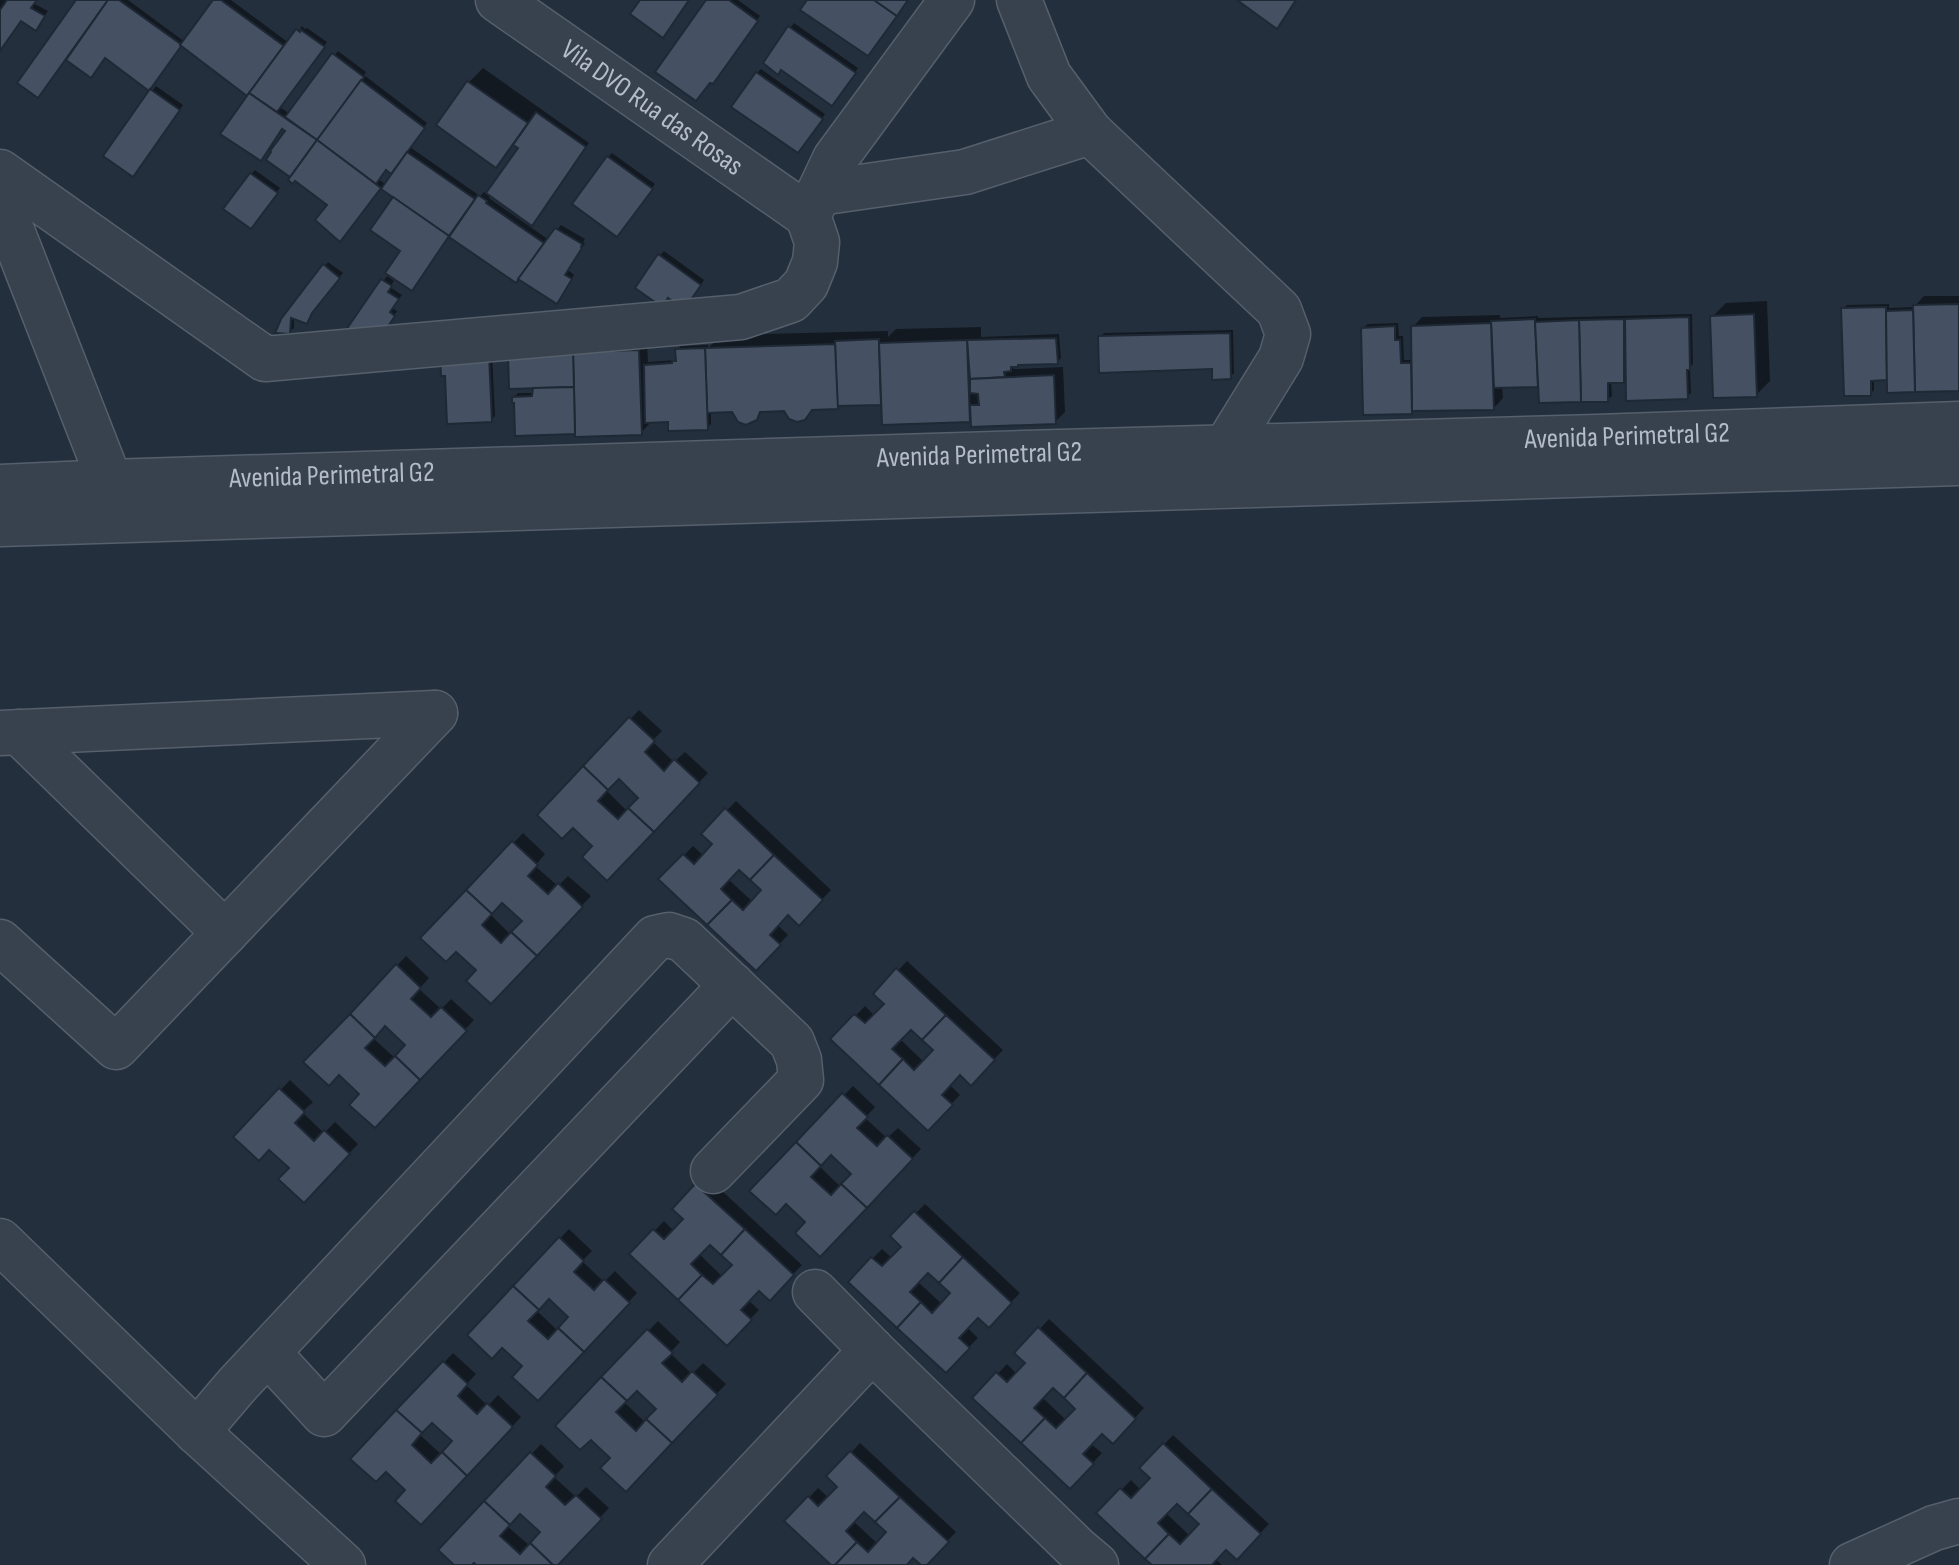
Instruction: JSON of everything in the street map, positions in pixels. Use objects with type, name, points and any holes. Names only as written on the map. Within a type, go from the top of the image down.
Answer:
[{"type":"street","name":"Vila DVO Rua das Rosas","points":[[498,0],[814,205]]},
{"type":"street","points":[[0,172],[265,359],[741,317],[791,300],[806,284],[815,262],[814,205],[835,159],[952,0]]},
{"type":"street","points":[[1019,0],[1049,76],[1090,132],[1279,310],[1288,334],[1281,358],[1226,447]]},
{"type":"street","points":[[814,205],[965,172],[1090,132]]},
{"type":"street","points":[[0,200],[110,482]]},
{"type":"street","name":"Avenida Perimetral G2","points":[[0,487],[1959,424]]},
{"type":"street","points":[[0,524],[1959,463]]},
{"type":"street","name":"Avenida Perimetral G2","points":[[0,542],[581,526],[732,527],[1365,503],[1959,488]]},
{"type":"street","points":[[0,942],[116,1047],[435,713],[9,732]]},
{"type":"street","points":[[9,732],[225,933]]},
{"type":"street","points":[[197,1432],[655,938],[669,935],[684,940],[792,1042],[799,1060],[801,1080],[713,1171]]},
{"type":"street","points":[[268,1353],[324,1414],[732,985]]},
{"type":"street","points":[[0,1241],[197,1432],[343,1565]]},
{"type":"street","points":[[815,1292],[1078,1560]]},
{"type":"street","points":[[670,1565],[872,1350]]},
{"type":"street","points":[[1852,1565],[1934,1528],[1959,1521]]},
{"type":"building","points":[[7,0],[37,0],[31,8],[45,16],[36,31],[21,21],[0,51],[0,10]]},
{"type":"building","points":[[76,0],[108,0],[38,98],[17,83]]},
{"type":"building","points":[[108,0],[119,0],[182,45],[149,91],[105,58],[91,78],[66,60]]},
{"type":"building","points":[[213,0],[221,0],[284,46],[247,96],[180,45]]},
{"type":"building","points":[[640,0],[689,0],[663,38],[630,14]]},
{"type":"building","points":[[706,0],[729,0],[758,21],[713,84],[710,83],[696,101],[655,72]]},
{"type":"building","points":[[807,0],[874,0],[897,16],[868,56],[800,10]]},
{"type":"building","points":[[874,0],[908,0],[897,16]]},
{"type":"building","points":[[1237,0],[1296,0],[1277,29]]},
{"type":"building","points":[[788,26],[856,73],[832,106],[781,70],[778,75],[763,63]]},
{"type":"building","points":[[296,29],[325,47],[277,112],[249,93]]},
{"type":"building","points":[[332,53],[364,77],[317,140],[285,117]]},
{"type":"building","points":[[756,72],[823,119],[798,153],[731,107]]},
{"type":"building","points":[[361,80],[425,128],[391,174],[386,170],[376,184],[317,140]]},
{"type":"building","points":[[467,81],[528,123],[496,168],[436,125]]},
{"type":"building","points":[[150,89],[180,110],[133,177],[103,156]]},
{"type":"building","points":[[249,93],[317,140],[290,177],[266,160],[285,131],[282,129],[261,161],[220,134]]},
{"type":"building","points":[[536,112],[586,147],[532,226],[486,193],[518,148],[513,145]]},
{"type":"building","points":[[317,140],[381,188],[340,242],[315,220],[327,205],[295,181],[293,184],[288,180]]},
{"type":"building","points":[[407,152],[475,199],[449,236],[381,189]]},
{"type":"building","points":[[607,156],[653,189],[617,237],[572,204]]},
{"type":"building","points":[[250,173],[278,193],[251,229],[223,209]]},
{"type":"building","points":[[478,195],[544,243],[516,283],[449,237]]},
{"type":"building","points":[[393,197],[449,236],[412,291],[385,273],[400,251],[370,230]]},
{"type":"building","points":[[555,228],[582,244],[565,275],[572,279],[557,304],[518,279]]},
{"type":"building","points":[[658,254],[701,285],[682,308],[668,298],[662,307],[635,288]]},
{"type":"building","points":[[323,264],[340,278],[307,324],[291,318],[290,334],[275,333],[281,319]]},
{"type":"building","points":[[381,279],[392,286],[388,292],[399,299],[390,312],[395,316],[378,341],[346,330]]},
{"type":"building","points":[[1959,304],[1959,391],[1915,392],[1913,305]]},
{"type":"building","points":[[1886,307],[1887,380],[1871,381],[1871,396],[1844,396],[1841,308]]},
{"type":"building","points":[[1913,310],[1915,392],[1887,393],[1886,311]]},
{"type":"building","points":[[1754,314],[1757,397],[1713,398],[1710,316]]},
{"type":"building","points":[[1689,317],[1688,399],[1626,401],[1625,319]]},
{"type":"building","points":[[1535,319],[1538,387],[1494,388],[1491,321]]},
{"type":"building","points":[[1624,319],[1624,383],[1608,383],[1608,402],[1581,402],[1579,320]]},
{"type":"building","points":[[1579,320],[1581,402],[1539,403],[1535,322]]},
{"type":"building","points":[[1491,323],[1494,410],[1412,411],[1411,326]]},
{"type":"building","points":[[1395,326],[1395,340],[1400,340],[1401,363],[1411,363],[1412,414],[1363,415],[1361,328]]},
{"type":"building","points":[[1230,333],[1231,379],[1212,380],[1212,369],[1099,373],[1098,336]]},
{"type":"building","points":[[1056,338],[1058,364],[1018,365],[1004,372],[1005,377],[970,379],[967,340]]},
{"type":"building","points":[[879,339],[881,405],[837,406],[835,341]]},
{"type":"building","points":[[967,340],[970,422],[882,425],[879,343]]},
{"type":"building","points":[[835,344],[838,409],[812,410],[805,420],[797,422],[789,419],[784,411],[760,412],[757,420],[746,425],[738,422],[732,412],[707,413],[705,348]]},
{"type":"building","points":[[705,348],[708,430],[668,431],[668,422],[645,423],[644,365],[676,361],[675,349]]},
{"type":"building","points":[[639,350],[642,435],[575,437],[573,352]]},
{"type":"building","points":[[573,352],[574,387],[509,389],[508,354]]},
{"type":"building","points":[[489,355],[492,422],[447,424],[445,376],[441,376],[440,356]]},
{"type":"building","points":[[1054,375],[1056,424],[971,427],[970,405],[979,405],[978,394],[970,393],[970,379]]},
{"type":"building","points":[[574,387],[575,434],[515,436],[512,397],[532,396],[533,388]]},
{"type":"building","points":[[629,717],[655,741],[645,752],[664,771],[674,759],[700,783],[654,832],[628,808],[638,798],[619,779],[608,790],[583,766]]},
{"type":"building","points":[[583,766],[608,790],[598,801],[618,819],[628,808],[654,832],[607,881],[582,857],[592,846],[573,828],[562,839],[537,815]]},
{"type":"building","points":[[725,808],[774,855],[750,880],[739,870],[721,889],[732,900],[707,925],[658,879],[683,854],[694,864],[712,844],[701,834]]},
{"type":"building","points":[[512,841],[538,865],[528,876],[548,894],[558,883],[583,907],[537,956],[511,932],[522,921],[502,903],[492,914],[466,890]]},
{"type":"building","points":[[774,855],[823,900],[799,926],[788,915],[770,935],[781,945],[756,971],[707,925],[732,900],[743,910],[761,890],[750,880]]},
{"type":"building","points":[[466,890],[492,914],[482,925],[501,943],[511,932],[537,956],[491,1004],[466,981],[476,970],[456,952],[446,962],[420,938]]},
{"type":"building","points":[[396,964],[421,988],[411,999],[431,1017],[441,1007],[467,1031],[420,1080],[395,1056],[405,1045],[385,1026],[375,1038],[350,1014]]},
{"type":"building","points":[[896,968],[946,1015],[922,1040],[911,1030],[892,1049],[903,1059],[879,1085],[830,1039],[854,1014],[865,1023],[884,1004],[873,994]]},
{"type":"building","points":[[350,1014],[375,1038],[365,1048],[385,1066],[395,1056],[420,1080],[375,1128],[349,1105],[359,1094],[339,1075],[329,1086],[303,1062]]},
{"type":"building","points":[[946,1015],[995,1060],[971,1086],[960,1075],[942,1095],[953,1105],[928,1131],[879,1085],[903,1059],[914,1070],[933,1050],[922,1040]]},
{"type":"building","points":[[279,1088],[305,1112],[295,1123],[314,1141],[324,1130],[350,1154],[304,1203],[278,1179],[289,1168],[269,1150],[259,1161],[233,1137]]},
{"type":"building","points":[[842,1093],[868,1117],[857,1128],[877,1146],[887,1135],[913,1159],[867,1208],[841,1184],[851,1174],[831,1155],[821,1166],[796,1142]]},
{"type":"building","points":[[796,1142],[821,1166],[811,1177],[831,1195],[841,1184],[867,1208],[820,1257],[795,1233],[805,1222],[786,1204],[776,1215],[749,1191]]},
{"type":"building","points":[[695,1184],[745,1229],[721,1255],[710,1245],[691,1264],[702,1275],[678,1300],[629,1254],[653,1229],[664,1239],[683,1219],[672,1209]]},
{"type":"building","points":[[914,1211],[963,1257],[939,1283],[928,1273],[910,1292],[921,1302],[897,1328],[848,1282],[871,1257],[882,1266],[901,1247],[890,1236]]},
{"type":"building","points":[[745,1229],[794,1275],[770,1301],[759,1291],[741,1310],[752,1320],[727,1346],[678,1300],[702,1275],[713,1284],[732,1265],[721,1255]]},
{"type":"building","points":[[559,1237],[584,1261],[574,1272],[594,1290],[604,1279],[630,1303],[584,1352],[558,1328],[568,1317],[549,1299],[539,1310],[513,1286]]},
{"type":"building","points":[[963,1257],[1012,1303],[989,1328],[978,1318],[959,1338],[970,1348],[946,1373],[897,1328],[921,1302],[932,1313],[950,1293],[939,1283]]},
{"type":"building","points":[[513,1286],[539,1310],[528,1321],[548,1339],[558,1328],[584,1352],[538,1401],[512,1377],[522,1366],[502,1348],[492,1359],[467,1335]]},
{"type":"building","points":[[1038,1327],[1087,1373],[1064,1398],[1053,1388],[1034,1408],[1045,1418],[1021,1443],[972,1398],[996,1372],[1007,1382],[1025,1363],[1014,1353]]},
{"type":"building","points":[[647,1329],[673,1353],[662,1363],[682,1382],[692,1371],[718,1395],[672,1443],[646,1419],[656,1409],[637,1391],[627,1401],[601,1377]]},
{"type":"building","points":[[443,1361],[468,1384],[458,1396],[477,1414],[487,1403],[513,1427],[467,1476],[442,1452],[452,1441],[432,1423],[422,1433],[396,1410]]},
{"type":"building","points":[[1087,1373],[1136,1419],[1113,1444],[1102,1434],[1083,1454],[1094,1464],[1070,1489],[1021,1443],[1045,1418],[1056,1428],[1075,1409],[1064,1398]]},
{"type":"building","points":[[601,1377],[627,1401],[616,1412],[636,1431],[646,1419],[672,1443],[626,1492],[600,1468],[610,1458],[591,1440],[580,1450],[555,1426]]},
{"type":"building","points":[[396,1410],[422,1433],[412,1445],[431,1463],[442,1452],[467,1476],[421,1525],[395,1501],[405,1490],[386,1472],[376,1482],[350,1459]]},
{"type":"building","points":[[1163,1443],[1212,1489],[1188,1514],[1177,1504],[1158,1523],[1169,1534],[1145,1559],[1096,1513],[1120,1488],[1131,1498],[1150,1478],[1139,1468]]},
{"type":"building","points":[[850,1451],[900,1497],[875,1522],[864,1512],[846,1531],[857,1542],[835,1565],[831,1565],[784,1521],[808,1496],[818,1506],[837,1487],[826,1476]]},
{"type":"building","points":[[530,1452],[556,1476],[546,1487],[565,1505],[576,1495],[602,1519],[558,1565],[553,1565],[530,1543],[540,1532],[520,1514],[510,1525],[484,1501]]},
{"type":"building","points":[[1212,1489],[1261,1534],[1237,1560],[1226,1550],[1212,1565],[1152,1565],[1145,1559],[1169,1534],[1180,1544],[1199,1524],[1188,1514]]},
{"type":"building","points":[[900,1497],[949,1542],[927,1565],[921,1565],[913,1558],[907,1565],[835,1565],[857,1542],[868,1552],[886,1532],[875,1522]]},
{"type":"building","points":[[484,1501],[510,1525],[500,1536],[520,1554],[530,1543],[553,1565],[454,1565],[438,1550]]}]
